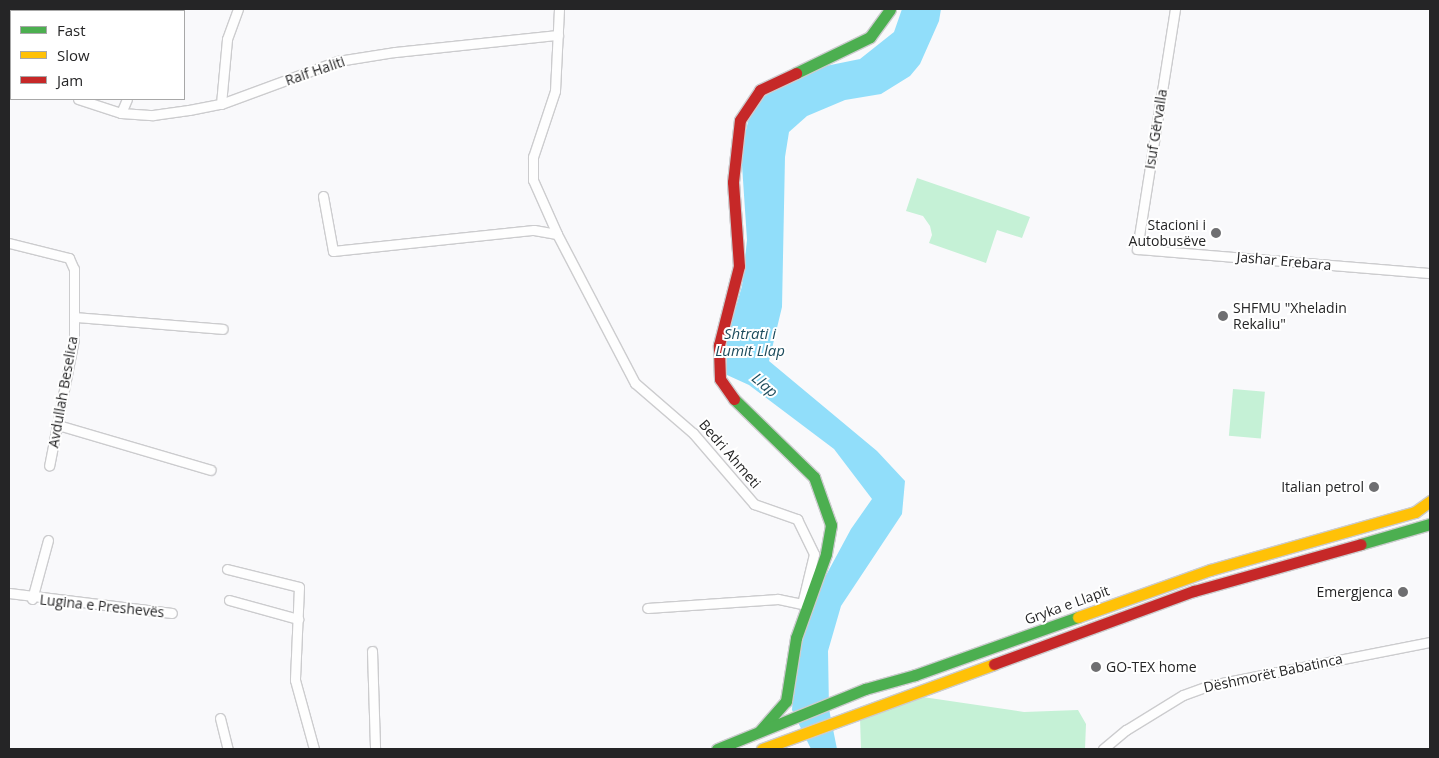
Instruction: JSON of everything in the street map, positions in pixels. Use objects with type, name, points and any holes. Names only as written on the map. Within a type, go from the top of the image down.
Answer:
[{"type":"main road","points":[[758,733],[786,701],[796,638],[826,554],[831,525],[814,477],[741,409],[720,379],[719,345],[739,266],[733,182],[740,120],[760,90],[870,37],[890,9]]},
{"type":"main road","name":"Gryka e Llapit","points":[[718,749],[777,723],[865,689],[915,675],[1210,570],[1415,512],[1430,501]]},
{"type":"main road","points":[[762,749],[873,710],[1194,591],[1430,524]]},
{"type":"street","points":[[221,104],[227,39],[238,9]]},
{"type":"street","name":"Bedri Ahmeti","points":[[559,9],[555,92],[533,157],[533,180],[557,234],[635,383],[693,433],[754,504],[798,519],[814,554],[802,604],[778,598],[647,608]]},
{"type":"street","name":"Isuf Gërvalla","points":[[1137,249],[1175,9]]},
{"type":"street","name":"Raif Haliti","points":[[81,100],[121,113],[153,115],[221,104],[338,61],[396,52],[558,35]]},
{"type":"street","points":[[121,113],[127,100]]},
{"type":"street","points":[[322,196],[333,251],[534,230],[557,234]]},
{"type":"street","name":"Avdullah Beselica","points":[[9,243],[69,258],[74,269],[75,317],[58,425],[49,466]]},
{"type":"street","name":"Jashar Erebara","points":[[1137,249],[1430,273]]},
{"type":"street","name":"Avdullah Beselica","points":[[75,317],[223,329]]},
{"type":"street","points":[[58,425],[211,470]]},
{"type":"street","name":"Lugina e Preshevës","points":[[32,599],[48,540]]},
{"type":"street","points":[[228,569],[300,587],[295,680],[314,749]]},
{"type":"street","name":"Lugina e Preshevës","points":[[9,593],[32,599],[172,613]]},
{"type":"street","points":[[230,600],[298,619]]},
{"type":"street","name":"Dëshmorët Babatinca","points":[[1103,749],[1126,730],[1183,694],[1211,685],[1430,642]]},
{"type":"street","points":[[372,651],[375,749]]},
{"type":"street","points":[[220,718],[228,749]]},
{"type":"green space","points":[[917,178],[1030,217],[1022,238],[997,230],[986,263],[929,243],[932,235],[930,226],[923,216],[906,211]]},
{"type":"green space","points":[[1233,389],[1265,392],[1261,439],[1229,436]]},
{"type":"green space","points":[[916,696],[1024,712],[1078,710],[1086,724],[1085,749],[861,749],[860,718]]},
{"type":"water","name":"Shtrati i Lumit Llap","points":[[902,9],[941,9],[939,21],[920,64],[910,76],[881,94],[845,100],[807,116],[789,132],[785,157],[782,307],[769,361],[877,451],[905,481],[902,514],[841,606],[828,651],[829,709],[837,749],[811,749],[792,710],[796,650],[810,605],[851,529],[872,499],[834,449],[749,385],[727,375],[727,338],[742,286],[747,240],[741,150],[750,114],[765,96],[811,69],[860,59],[894,32]]},
{"type":"traffic: fast","points":[[796,73],[870,37],[890,9]]},
{"type":"traffic: fast","points":[[734,399],[814,477],[831,525],[826,554],[796,638],[786,701],[760,731]]},
{"type":"traffic: fast","points":[[1361,544],[1430,524]]},
{"type":"traffic: fast","points":[[717,749],[865,689],[915,675],[1078,617]]},
{"type":"traffic: slow","points":[[1078,617],[1210,570],[1415,512],[1430,501]]},
{"type":"traffic: slow","points":[[762,749],[994,664]]},
{"type":"traffic: jam","points":[[734,399],[720,379],[719,345],[739,266],[733,182],[740,120],[760,90],[796,73]]},
{"type":"traffic: jam","points":[[994,664],[1194,591],[1361,544]]},
{"type":"place","name":"Stacioni i Autobusëve","points":[[1216,233]]},
{"type":"place","name":"SHFMU \"Xheladin Rekaliu\"","points":[[1223,316]]},
{"type":"place","name":"Italian petrol","points":[[1374,487]]},
{"type":"place","name":"Emergjenca","points":[[1403,592]]},
{"type":"place","name":"GO-TEX home","points":[[1096,667]]},
{"type":"water label","name":"Llap","points":[[765,385]]}]
